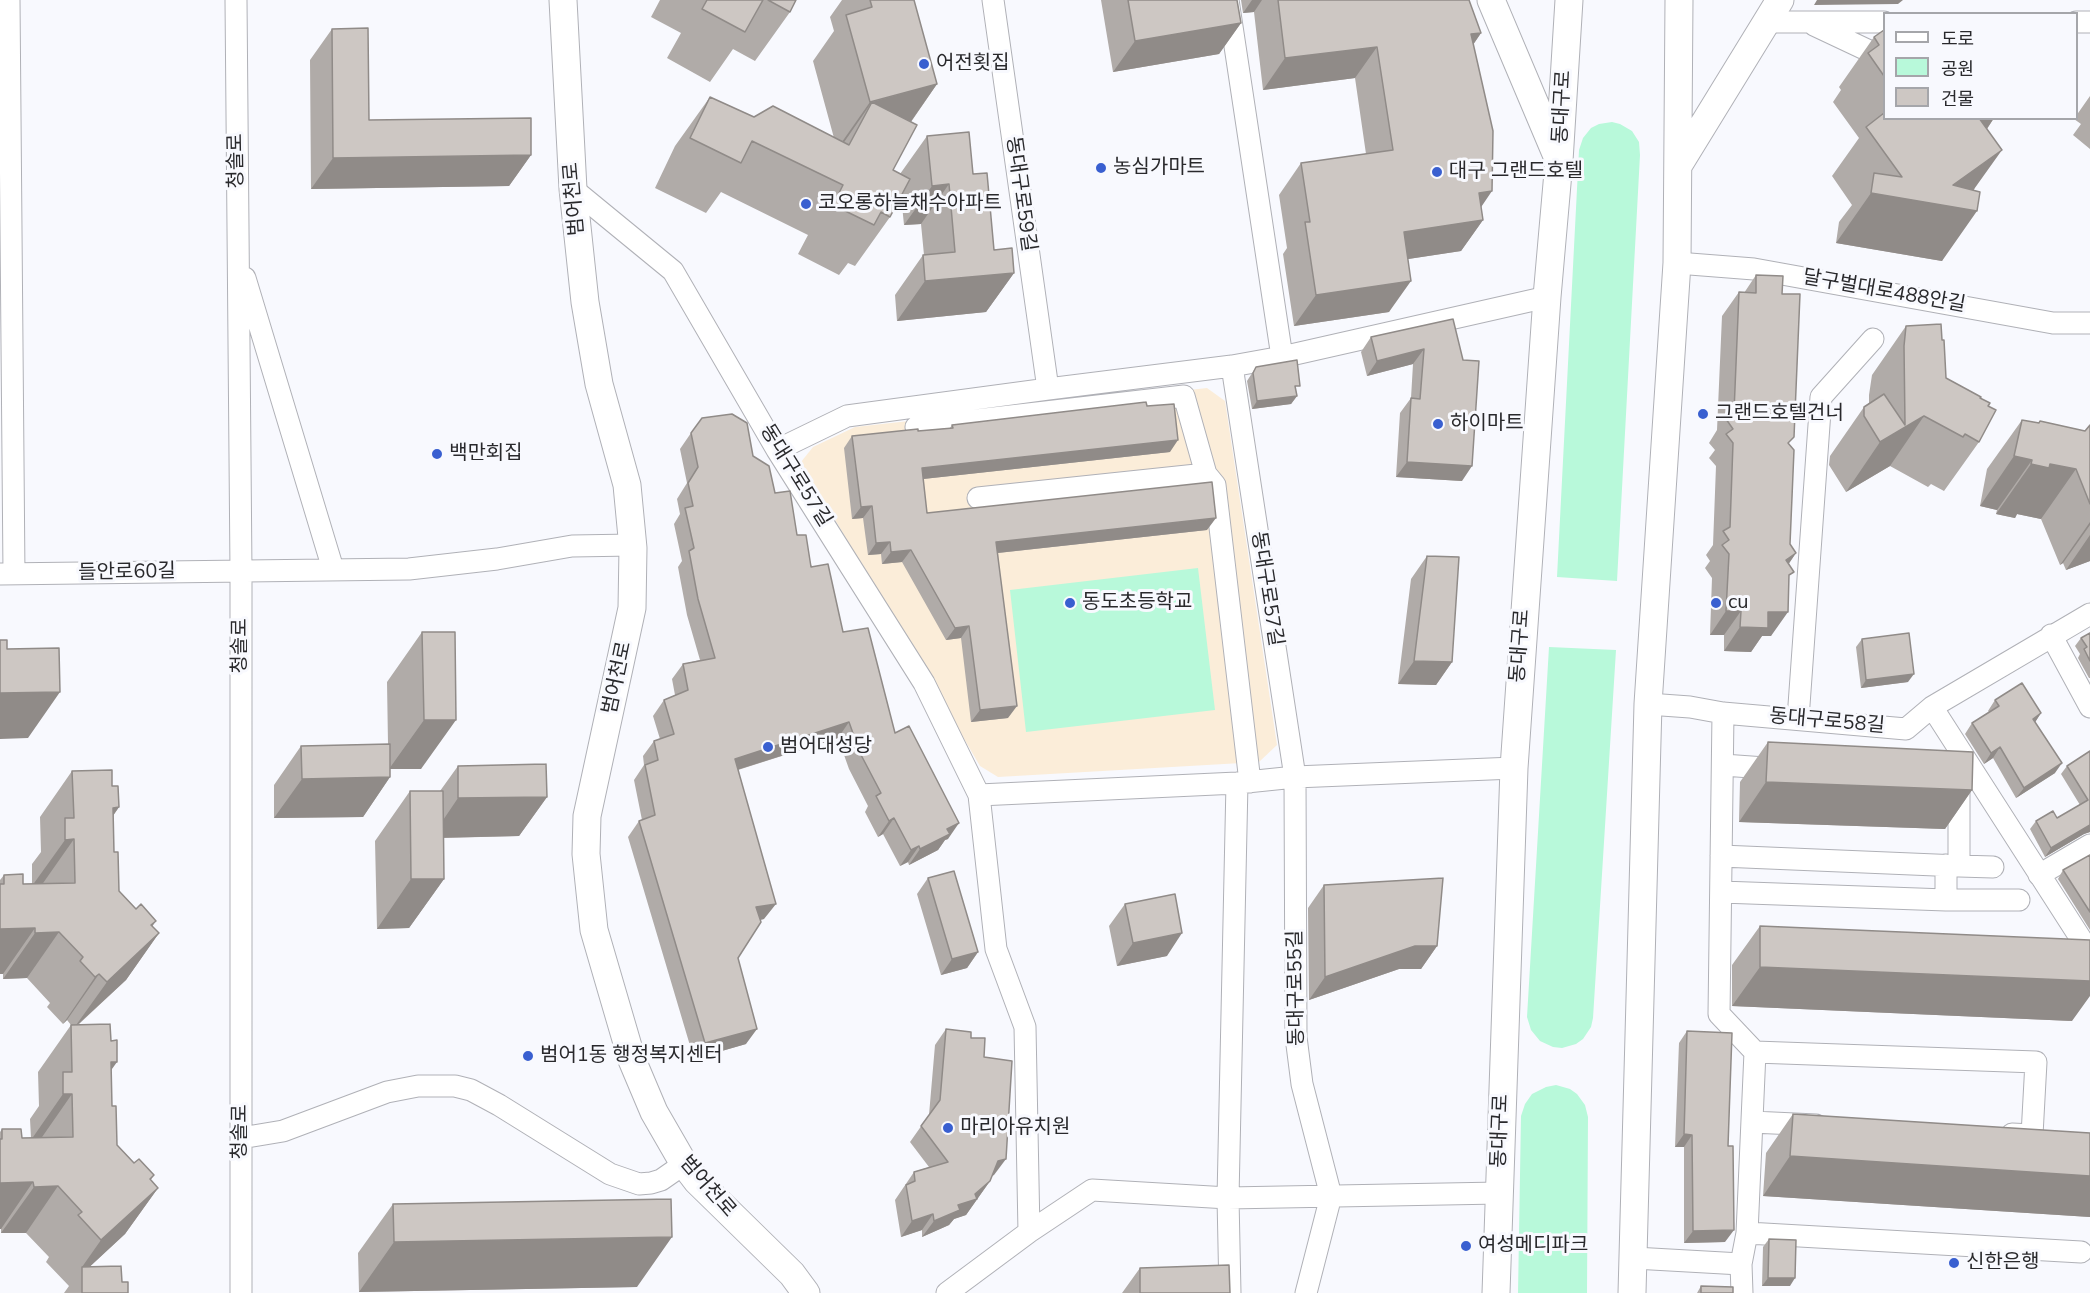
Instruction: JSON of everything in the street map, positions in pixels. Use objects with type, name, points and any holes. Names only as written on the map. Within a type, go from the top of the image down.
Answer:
[{"type":"main road","name":"범어천로","points":[[563,0],[573,189],[585,302],[599,384],[627,486],[633,545],[632,608],[587,816],[586,854],[594,930],[632,1060],[654,1112],[684,1164],[697,1181],[792,1275],[806,1293]]},
{"type":"main road","points":[[1491,0],[1560,161]]},
{"type":"main road","name":"동대구로","points":[[1496,1293],[1514,768],[1547,297],[1560,161],[1569,0]]},
{"type":"main road","points":[[1632,1293],[1648,704],[1677,263],[1679,0]]},
{"type":"main road","points":[[1677,167],[1772,11]]},
{"type":"street","name":"들안로60길","points":[[9,0],[7,574],[409,569],[496,559],[573,546],[633,545]]},
{"type":"street","name":"청솔로","points":[[236,0],[241,571],[241,1293]]},
{"type":"street","name":"동대구로59길","points":[[993,0],[1043,389],[1041,412]]},
{"type":"street","points":[[1228,0],[1282,357]]},
{"type":"street","points":[[1772,11],[1809,22],[1883,58]]},
{"type":"street","points":[[1809,22],[1883,22]]},
{"type":"street","name":"동대구로57길","points":[[573,189],[673,271],[777,450],[924,683],[979,795],[996,949],[1025,1027],[1029,1233]]},
{"type":"street","points":[[238,255],[333,569]]},
{"type":"street","name":"달구벌대로488안길","points":[[1677,263],[1754,269],[2053,323],[2090,323]]},
{"type":"street","points":[[777,450],[847,416],[1232,366],[1282,357],[1547,297]]},
{"type":"street","points":[[2068,323],[2090,340]]},
{"type":"street","points":[[1798,719],[1821,397],[1873,339]]},
{"type":"street","name":"동대구로57길","points":[[1232,366],[1294,777]]},
{"type":"street","points":[[916,428],[1184,396],[1206,474],[1215,485],[1244,782],[1228,1198],[1230,1293]]},
{"type":"street","points":[[978,498],[1206,474]]},
{"type":"street","name":"동대구로58길","points":[[1648,704],[1906,729],[1932,707],[2090,614]]},
{"type":"street","points":[[2051,635],[2090,707]]},
{"type":"street","points":[[1932,707],[2090,952]]},
{"type":"street","points":[[1723,713],[1719,1014],[1755,1052],[2036,1062],[2032,1135],[1997,1134]]},
{"type":"street","points":[[1723,765],[1793,770]]},
{"type":"street","points":[[979,795],[1244,782],[1294,777],[1514,768]]},
{"type":"street","name":"동대구로55길","points":[[1294,777],[1296,1037],[1302,1084],[1331,1196],[1306,1293]]},
{"type":"street","points":[[1935,778],[1959,780],[1953,865],[1946,900]]},
{"type":"street","points":[[2039,875],[2090,845]]},
{"type":"street","points":[[1721,855],[1993,867]]},
{"type":"street","points":[[1721,892],[1946,900],[2019,900]]},
{"type":"street","points":[[1747,1293],[1742,1293],[1742,1264],[1747,1233],[1755,1052]]},
{"type":"street","points":[[241,1138],[283,1131],[387,1092],[418,1086],[455,1086],[471,1090],[499,1105],[610,1174],[639,1184],[661,1180],[684,1164]]},
{"type":"street","points":[[1752,1122],[1834,1126]]},
{"type":"street","points":[[947,1293],[1092,1190],[1228,1198],[1499,1193]]},
{"type":"street","points":[[1747,1233],[2081,1252]]},
{"type":"street","points":[[1634,1258],[1742,1264]]},
{"type":"shaded area","name":"동도초등학교","points":[[1207,388],[1225,401],[1277,745],[1259,762],[998,777],[980,766],[801,462],[813,447],[855,427]]},
{"type":"green space","points":[[1612,122],[1632,131],[1639,142],[1640,155],[1617,581],[1557,577],[1579,150],[1583,138],[1591,128]]},
{"type":"green space","points":[[1198,568],[1215,710],[1026,732],[1010,590]]},
{"type":"green space","points":[[1549,647],[1616,650],[1593,1018],[1591,1027],[1583,1039],[1576,1044],[1562,1048],[1540,1041],[1531,1030],[1527,1017]]},
{"type":"green space","points":[[1556,1085],[1570,1089],[1577,1094],[1585,1105],[1588,1117],[1587,1293],[1518,1293],[1521,1116],[1532,1094]]},
{"type":"building","points":[[707,0],[763,0],[745,32],[702,9]]},
{"type":"building","points":[[768,0],[796,0],[790,12]]},
{"type":"building","points":[[870,0],[914,0],[937,84],[870,102],[846,15],[872,7]]},
{"type":"building","points":[[1128,0],[1237,0],[1241,23],[1135,41]]},
{"type":"building","points":[[1278,0],[1469,0],[1481,33],[1471,34],[1493,131],[1492,191],[1479,193],[1483,220],[1404,232],[1411,281],[1316,295],[1305,222],[1310,222],[1301,163],[1393,150],[1377,47],[1285,58]]},
{"type":"building","points":[[368,28],[369,120],[531,118],[531,155],[333,158],[332,29]]},
{"type":"building","points":[[1883,31],[1883,75],[1868,53],[1879,45],[1874,37]]},
{"type":"building","points":[[710,97],[754,117],[773,106],[849,145],[872,102],[917,125],[893,170],[910,179],[890,217],[881,212],[874,225],[833,205],[843,185],[752,141],[741,163],[690,138]]},
{"type":"building","points":[[1883,114],[1883,120],[1980,120],[2002,150],[1953,185],[1980,192],[1977,211],[1871,193],[1874,173],[1902,177],[1866,127]]},
{"type":"building","points":[[969,132],[973,174],[987,173],[994,250],[1012,248],[1014,273],[925,281],[923,255],[955,252],[949,184],[932,186],[927,136]]},
{"type":"building","points":[[1756,275],[1783,276],[1782,294],[1800,294],[1794,437],[1788,443],[1794,450],[1790,544],[1796,553],[1786,560],[1794,572],[1789,575],[1788,612],[1768,612],[1768,628],[1740,627],[1741,611],[1726,611],[1729,554],[1722,545],[1729,540],[1723,531],[1730,527],[1733,443],[1726,434],[1733,429],[1726,419],[1734,412],[1739,292],[1756,293]]},
{"type":"building","points":[[1453,319],[1463,360],[1479,361],[1472,466],[1407,462],[1411,398],[1420,399],[1424,349],[1377,361],[1371,337]]},
{"type":"building","points":[[1941,324],[1946,378],[1981,397],[1990,403],[1988,406],[1996,410],[1979,442],[1965,434],[1963,437],[1924,416],[1880,442],[1864,416],[1864,407],[1884,394],[1905,425],[1906,326]]},
{"type":"building","points":[[1297,360],[1300,386],[1295,386],[1297,396],[1257,401],[1253,373],[1256,367]]},
{"type":"building","points":[[1146,402],[1147,406],[1174,404],[1178,440],[922,468],[927,513],[1212,482],[1216,518],[996,542],[1017,706],[980,710],[969,626],[955,628],[911,550],[891,552],[890,542],[876,543],[872,506],[861,507],[852,436],[953,428],[952,425]]},
{"type":"building","name":"범어대성당","points":[[732,414],[747,423],[753,456],[769,466],[775,493],[790,491],[797,535],[806,535],[811,567],[828,564],[843,632],[868,628],[895,733],[909,726],[959,823],[947,829],[950,834],[920,849],[919,846],[911,850],[894,818],[889,821],[876,796],[881,793],[860,753],[849,722],[735,759],[776,904],[756,907],[761,922],[738,958],[757,1029],[705,1043],[639,821],[655,815],[645,765],[658,760],[654,741],[674,734],[664,700],[688,690],[683,664],[715,658],[698,599],[689,551],[694,548],[685,508],[693,506],[688,483],[698,467],[691,433],[702,418]]},
{"type":"building","points":[[2022,420],[2039,423],[2040,421],[2085,431],[2090,425],[2090,504],[2076,469],[2050,464],[2049,468],[2031,464],[2032,460],[2014,456]]},
{"type":"building","points":[[1427,556],[1459,557],[1452,662],[1414,661]]},
{"type":"building","points":[[422,632],[455,632],[456,720],[424,720]]},
{"type":"building","points":[[1909,633],[1914,674],[1866,680],[1862,639]]},
{"type":"building","points":[[2090,633],[2090,661],[2084,649],[2087,647],[2081,638]]},
{"type":"building","points":[[0,640],[7,640],[7,649],[59,648],[60,692],[0,693]]},
{"type":"building","points":[[2022,683],[2041,713],[2033,719],[2062,763],[2024,788],[2000,747],[1991,753],[1972,723],[1999,706],[1995,700]]},
{"type":"building","points":[[1768,742],[1973,752],[1972,790],[1766,782]]},
{"type":"building","points":[[390,744],[390,777],[302,779],[301,746]]},
{"type":"building","points":[[2090,751],[2090,825],[2051,848],[2036,821],[2053,811],[2057,818],[2088,800],[2067,766]]},
{"type":"building","points":[[546,764],[547,797],[458,798],[458,766]]},
{"type":"building","points":[[112,770],[112,786],[118,786],[119,807],[113,808],[114,852],[118,852],[119,891],[136,909],[141,904],[156,921],[151,925],[159,933],[107,982],[99,974],[95,977],[80,961],[83,957],[59,932],[35,933],[35,928],[0,929],[0,884],[4,884],[4,875],[23,874],[23,884],[75,883],[74,839],[65,840],[65,818],[74,818],[72,771]]},
{"type":"building","points":[[410,791],[443,791],[444,879],[411,879]]},
{"type":"building","points":[[2090,855],[2090,912],[2063,870]]},
{"type":"building","points":[[954,871],[978,952],[952,959],[928,878]]},
{"type":"building","points":[[1443,878],[1437,946],[1415,946],[1325,977],[1324,885]]},
{"type":"building","points":[[1175,894],[1182,933],[1133,943],[1125,904]]},
{"type":"building","points":[[1760,926],[2090,940],[2090,981],[1760,967]]},
{"type":"building","points":[[110,1024],[111,1041],[117,1040],[117,1062],[111,1062],[112,1106],[116,1106],[117,1145],[134,1163],[139,1159],[154,1175],[150,1179],[158,1188],[101,1240],[78,1215],[82,1212],[58,1186],[34,1187],[33,1182],[0,1183],[0,1139],[2,1139],[2,1129],[21,1129],[22,1138],[73,1137],[72,1094],[63,1094],[63,1072],[72,1072],[71,1025]]},
{"type":"building","points":[[946,1029],[971,1032],[971,1038],[985,1038],[984,1057],[1012,1061],[1006,1159],[998,1161],[990,1181],[975,1194],[977,1199],[958,1205],[960,1210],[934,1221],[933,1214],[912,1221],[906,1185],[915,1181],[914,1172],[948,1162],[921,1126],[940,1100]]},
{"type":"building","points":[[1687,1031],[1732,1033],[1728,1146],[1733,1146],[1734,1230],[1693,1231],[1692,1135],[1684,1134]]},
{"type":"building","points":[[1793,1114],[2090,1133],[2090,1176],[1790,1156]]},
{"type":"building","points":[[671,1199],[672,1237],[394,1242],[393,1204]]},
{"type":"building","points":[[1769,1239],[1796,1240],[1795,1278],[1768,1278]]},
{"type":"building","points":[[1229,1265],[1230,1293],[1140,1293],[1140,1268]]},
{"type":"building","points":[[121,1266],[122,1282],[128,1282],[128,1293],[82,1293],[82,1267]]},
{"type":"building","points":[[1701,1286],[1733,1287],[1733,1293],[1701,1293]]},
{"type":"place","name":"어전횟집","points":[[924,64]]},
{"type":"place","name":"농심가마트","points":[[1101,168]]},
{"type":"place","name":"대구 그랜드호텔","points":[[1437,172]]},
{"type":"place","name":"코오롱하늘채수아파트","points":[[806,204]]},
{"type":"place","name":"그랜드호텔건너","points":[[1703,414]]},
{"type":"place","name":"하이마트","points":[[1438,424]]},
{"type":"place","name":"백만회집","points":[[437,454]]},
{"type":"place","name":"동도초등학교","points":[[1070,603]]},
{"type":"place","name":"cu","points":[[1716,603]]},
{"type":"place","name":"범어대성당","points":[[768,747]]},
{"type":"place","name":"범어1동 행정복지센터","points":[[528,1056]]},
{"type":"place","name":"마리아유치원","points":[[948,1128]]},
{"type":"place","name":"여성메디파크","points":[[1466,1246]]},
{"type":"place","name":"신한은행","points":[[1954,1263]]}]
